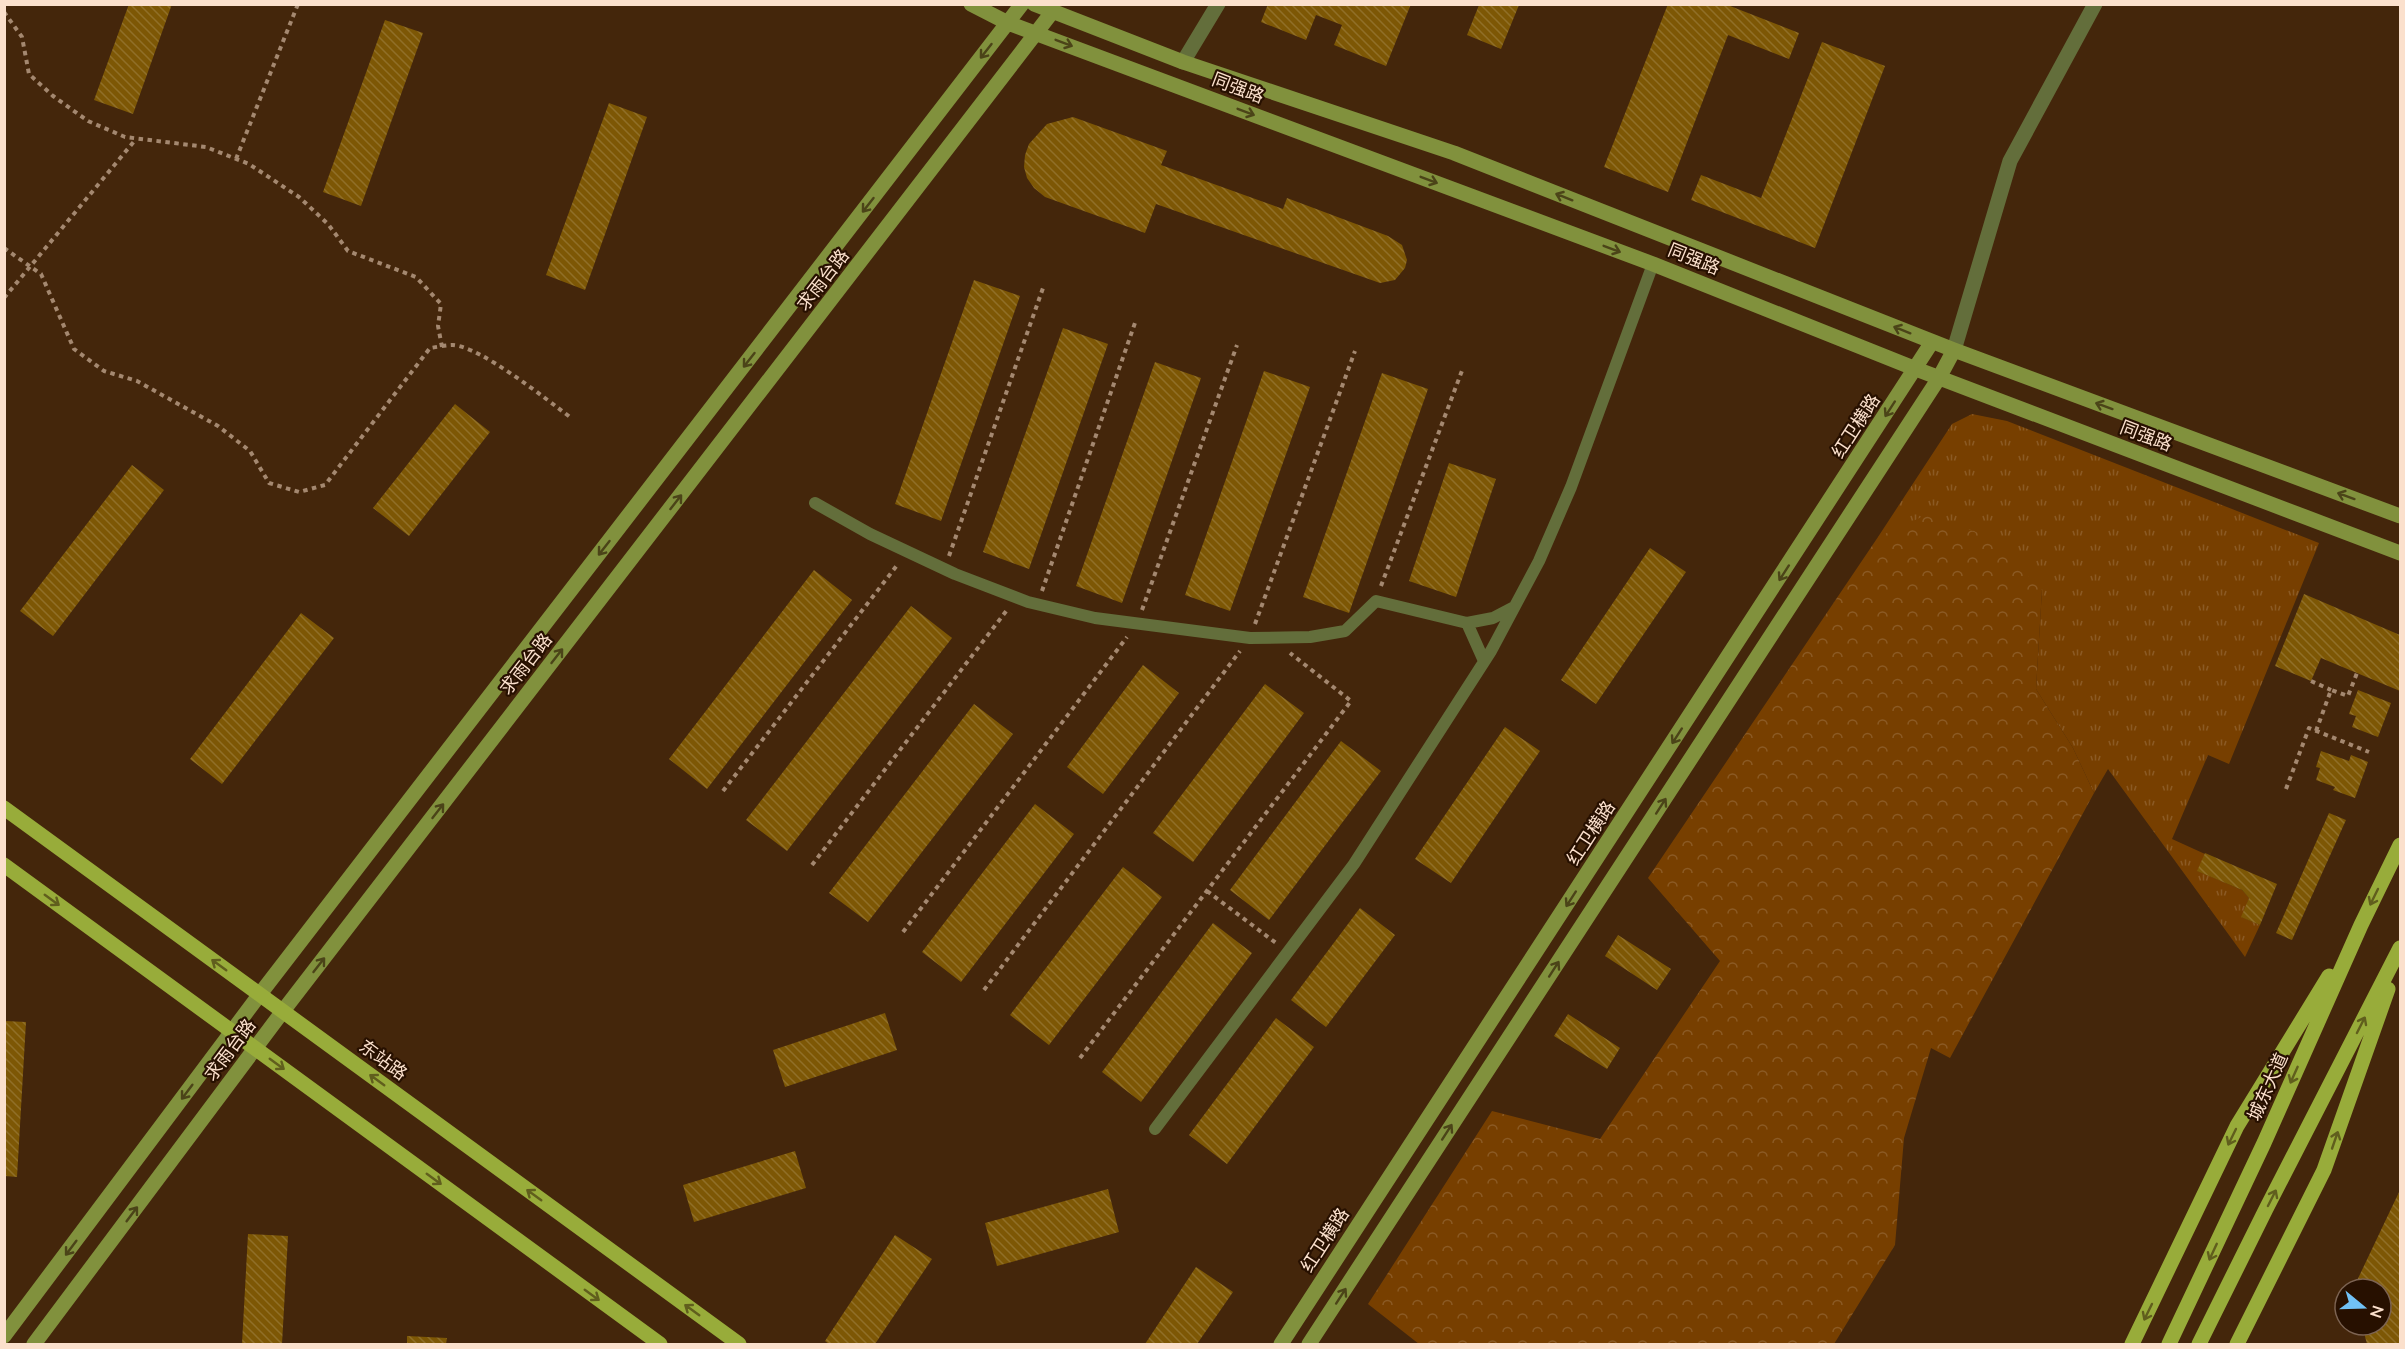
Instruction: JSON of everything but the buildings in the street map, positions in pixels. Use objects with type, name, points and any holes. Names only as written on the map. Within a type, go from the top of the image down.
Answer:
[{"type":"main road","name":"东站路","points":[[4,808],[739,1344]]},
{"type":"main road","name":"城东大道","points":[[2169,1344],[2265,1143],[2361,925],[2400,845]]},
{"type":"main road","points":[[4,865],[660,1344]]},
{"type":"main road","points":[[2132,1344],[2238,1126],[2361,925]]},
{"type":"main road","points":[[2199,1344],[2400,948]]},
{"type":"main road","points":[[2237,1344],[2324,1170],[2400,952]]},
{"type":"street","name":"同强路","points":[[971,4],[1008,22],[1653,264],[1916,369],[2400,553]]},
{"type":"street","name":"求雨台路","points":[[4,1336],[260,994],[1022,4]]},
{"type":"street","name":"同强路","points":[[1034,4],[1183,62],[1455,153],[1932,342],[2400,516]]},
{"type":"street","points":[[1183,62],[1218,4]]},
{"type":"street","points":[[1309,1344],[1940,378],[1954,350],[2010,161],[2095,4]]},
{"type":"street","name":"求雨台路","points":[[34,1344],[283,1011],[1053,11]]},
{"type":"street","name":"红卫横路","points":[[1281,1344],[1932,342]]},
{"type":"lane","points":[[1155,1129],[1354,864],[1484,661],[1539,561],[1571,487],[1653,264]]},
{"type":"lane","points":[[815,503],[870,534],[944,569],[1038,604],[1095,618],[1250,638],[1310,637],[1345,631],[1376,601],[1467,622],[1493,618],[1514,607]]},
{"type":"lane","points":[[1467,622],[1484,661]]},
{"type":"path","points":[[236,159],[298,4]]},
{"type":"path","points":[[4,12],[22,37],[29,74],[53,96],[88,121],[124,137],[206,147],[249,164],[299,197],[328,224],[348,250],[416,277],[441,304],[438,327],[442,347]]},
{"type":"path","points":[[4,298],[136,138]]},
{"type":"path","points":[[4,248],[40,274],[74,349],[104,371],[137,381],[218,426],[250,451],[269,483],[299,492],[325,485],[430,348],[454,345],[481,356],[529,385],[570,417]]},
{"type":"path","points":[[944,569],[1043,288]]},
{"type":"path","points":[[1038,604],[1136,320]]},
{"type":"path","points":[[903,932],[1137,624],[1237,345]]},
{"type":"path","points":[[984,990],[1250,638],[1354,351]]},
{"type":"path","points":[[1376,601],[1463,368]]},
{"type":"path","points":[[723,791],[907,552]]},
{"type":"path","points":[[812,865],[1017,597]]},
{"type":"path","points":[[1080,1058],[1351,701],[1271,638]]},
{"type":"path","points":[[2311,681],[2348,696],[2357,673]]},
{"type":"path","points":[[2316,731],[2331,690]]},
{"type":"path","points":[[2286,789],[2309,728],[2369,752]]},
{"type":"path","points":[[1207,891],[1287,952]]},
{"type":"green space","points":[[1972,414],[2007,421],[2319,543],[2229,764],[2208,755],[2172,839],[2205,854],[2198,871],[2242,890],[2249,898],[2242,917],[2260,925],[2245,957],[2108,769],[2094,793],[2073,748],[2036,689],[2042,590],[1878,537],[1952,424]]},
{"type":"green space","points":[[1926,515],[1991,537],[2042,590],[2036,689],[2073,748],[2094,793],[1950,1058],[1931,1048],[1904,1138],[1895,1245],[1834,1344],[1419,1344],[1368,1304],[1492,1111],[1600,1139],[1720,961],[1648,878],[1878,537]]}]
